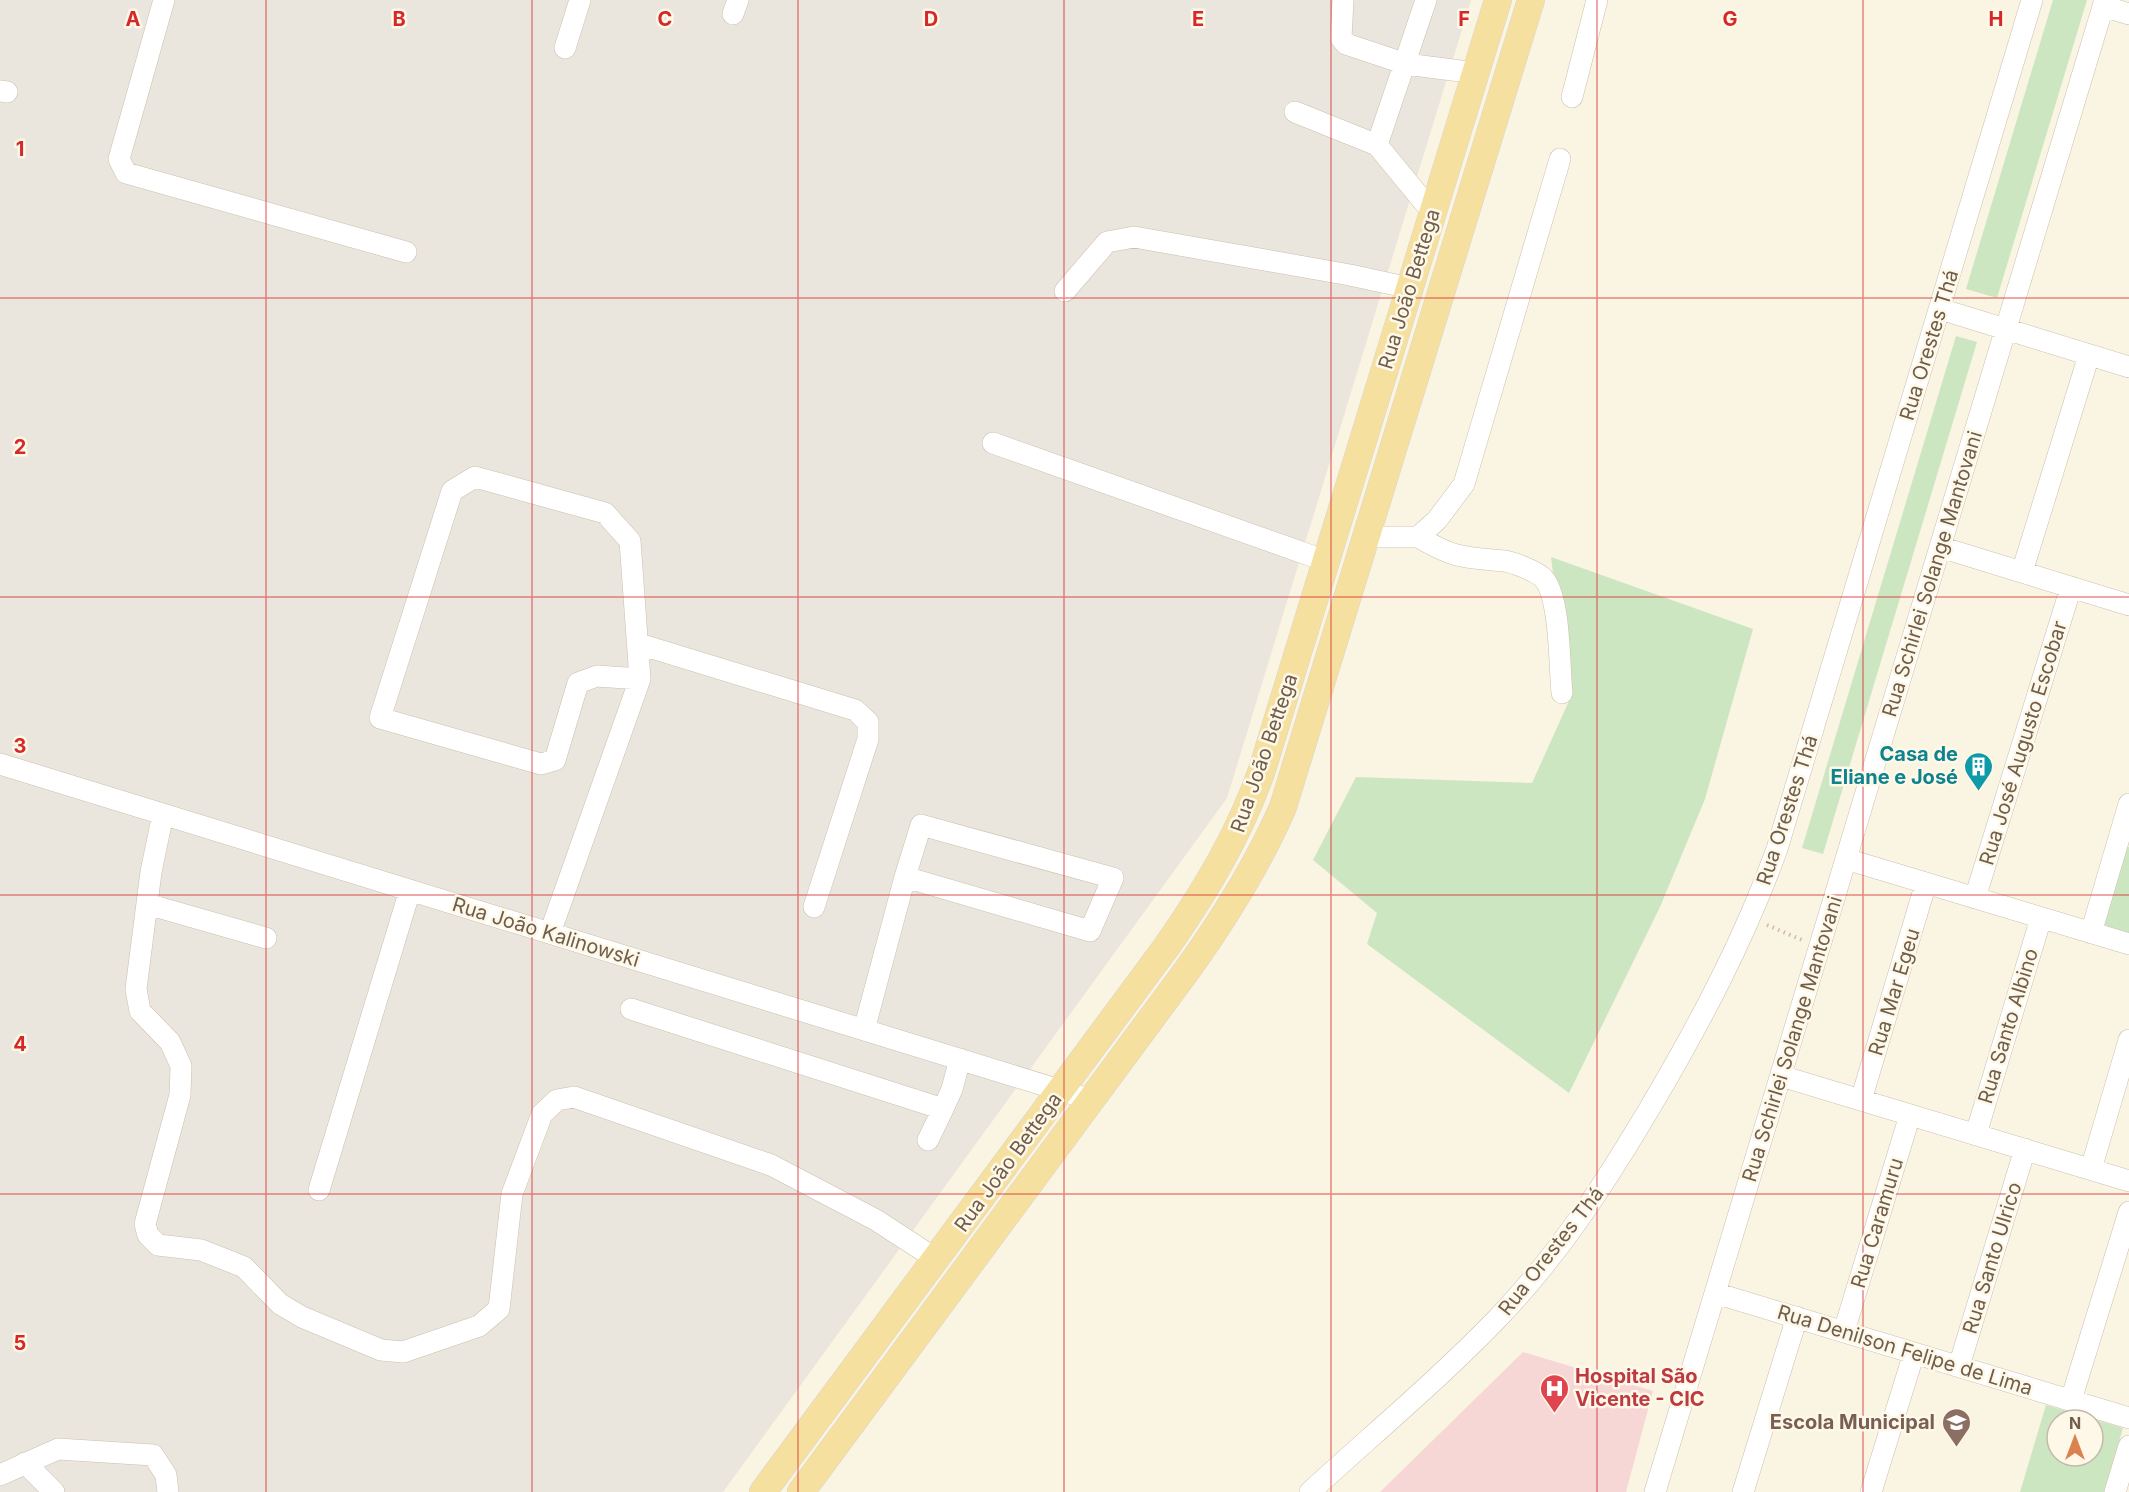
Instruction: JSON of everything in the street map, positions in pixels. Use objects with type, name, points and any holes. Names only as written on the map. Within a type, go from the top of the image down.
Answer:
[{"type":"main road","name":"Rua João Bettega","points":[[764,1492],[1178,930],[1238,833],[1262,770],[1476,73],[1494,1]]},
{"type":"main road","name":"Rua João Bettega","points":[[801,1492],[1215,931],[1269,839],[1283,807],[1529,6]]},
{"type":"street","points":[[164,0],[119,159],[126,173],[406,252]]},
{"type":"street","points":[[565,48],[580,0]]},
{"type":"street","points":[[1343,0],[1341,38],[1346,44],[1406,64],[1476,73]]},
{"type":"street","points":[[1377,145],[1426,0]]},
{"type":"street","points":[[1572,97],[1597,0]]},
{"type":"street","name":"Rua Orestes Thá","points":[[1310,1492],[1476,1340],[1542,1268],[1591,1203],[1617,1163],[1713,997],[1745,932],[1777,849],[2032,0]]},
{"type":"street","points":[[1494,1],[1529,6]]},
{"type":"street","points":[[2104,3],[2129,14]]},
{"type":"street","name":"Rua Schirlei Solange Mantovani","points":[[1655,1492],[2104,3]]},
{"type":"street","points":[[1295,112],[1377,145],[1433,213]]},
{"type":"street","points":[[1418,537],[1437,520],[1464,484],[1560,159]]},
{"type":"street","points":[[1065,291],[1107,243],[1134,237],[1350,275],[1410,288]]},
{"type":"street","points":[[1940,309],[2129,367]]},
{"type":"street","points":[[2022,572],[2089,355]]},
{"type":"street","points":[[993,443],[1326,561]]},
{"type":"street","points":[[550,933],[640,679],[630,541],[605,513],[475,477],[452,491],[380,718],[541,764],[555,760],[578,683],[597,676],[640,679]]},
{"type":"street","points":[[1366,537],[1418,537],[1448,554],[1471,560],[1508,561],[1542,577],[1553,596],[1562,693]]},
{"type":"street","points":[[1940,547],[2129,604]]},
{"type":"street","name":"Rua José Augusto Escobar","points":[[1976,898],[2071,587]]},
{"type":"street","points":[[639,644],[855,710],[868,722],[868,739],[814,907]]},
{"type":"street","name":"Rua João Kalinowski","points":[[0,765],[1092,1100]]},
{"type":"street","points":[[2091,933],[2125,835],[2129,804]]},
{"type":"street","points":[[163,814],[147,904],[136,989],[140,1011],[170,1042],[181,1066],[180,1095],[146,1224],[148,1235],[158,1245],[201,1250],[244,1267],[280,1304],[302,1317],[381,1350],[404,1352],[479,1326],[498,1309],[513,1194],[542,1114],[557,1100],[574,1097],[771,1165],[876,1220],[936,1259]]},
{"type":"street","points":[[864,1030],[905,878],[921,825],[1113,878],[1090,931],[905,878]]},
{"type":"street","points":[[1846,859],[2129,944]]},
{"type":"street","name":"Rua Mar Egeu","points":[[1861,1100],[1926,884]]},
{"type":"street","points":[[319,1190],[410,890]]},
{"type":"street","points":[[147,904],[266,938]]},
{"type":"street","name":"Rua Santo Albino","points":[[1976,1134],[2041,918]]},
{"type":"street","points":[[631,1009],[926,1106],[943,1109]]},
{"type":"street","points":[[2091,1169],[2129,1041]]},
{"type":"street","points":[[928,1140],[952,1089],[960,1059]]},
{"type":"street","points":[[1780,1076],[2129,1181]]},
{"type":"street","name":"Rua Caramuru","points":[[1844,1331],[1910,1115]]},
{"type":"street","name":"Rua Santo Ulrico","points":[[1959,1366],[2025,1149]]},
{"type":"street","points":[[2071,1400],[2129,1212]]},
{"type":"street","name":"Rua Denilson Felipe de Lima","points":[[1715,1293],[2129,1418]]},
{"type":"street","points":[[1743,1492],[1797,1317]]},
{"type":"street","points":[[1871,1492],[1914,1353]]},
{"type":"street","points":[[2115,1492],[2129,1446]]},
{"type":"street","points":[[0,1474],[58,1449],[153,1455],[166,1475],[168,1492]]},
{"type":"street","points":[[25,1463],[54,1492]]},
{"type":"path","points":[[1760,922],[1804,941]]},
{"type":"shaded area","points":[[0,0],[1471,0],[1227,798],[723,1492],[0,1492]]},
{"type":"shaded area","name":"Hospital São Vicente - CIC","points":[[1523,1352],[1653,1391],[1626,1492],[1380,1492]]},
{"type":"green space","points":[[2053,0],[2087,0],[1997,298],[1966,289]]},
{"type":"green space","points":[[1956,336],[1977,342],[1823,854],[1802,848]]},
{"type":"green space","points":[[1551,557],[1753,629],[1705,799],[1660,907],[1569,1093],[1367,944],[1377,913],[1313,860],[1356,777],[1532,783],[1569,701]]},
{"type":"green space","points":[[2124,845],[2129,847],[2129,936],[2099,927]]},
{"type":"green space","points":[[2045,1408],[2045,1468],[2105,1468],[2105,1423],[2123,1428],[2104,1492],[2020,1492]]},
{"type":"place","name":"Casa de Eliane e José","points":[[1979,792]]},
{"type":"place","name":"Hospital São Vicente - CIC","points":[[1554,1414]]},
{"type":"place","name":"Escola Municipal","points":[[1956,1448]]}]
